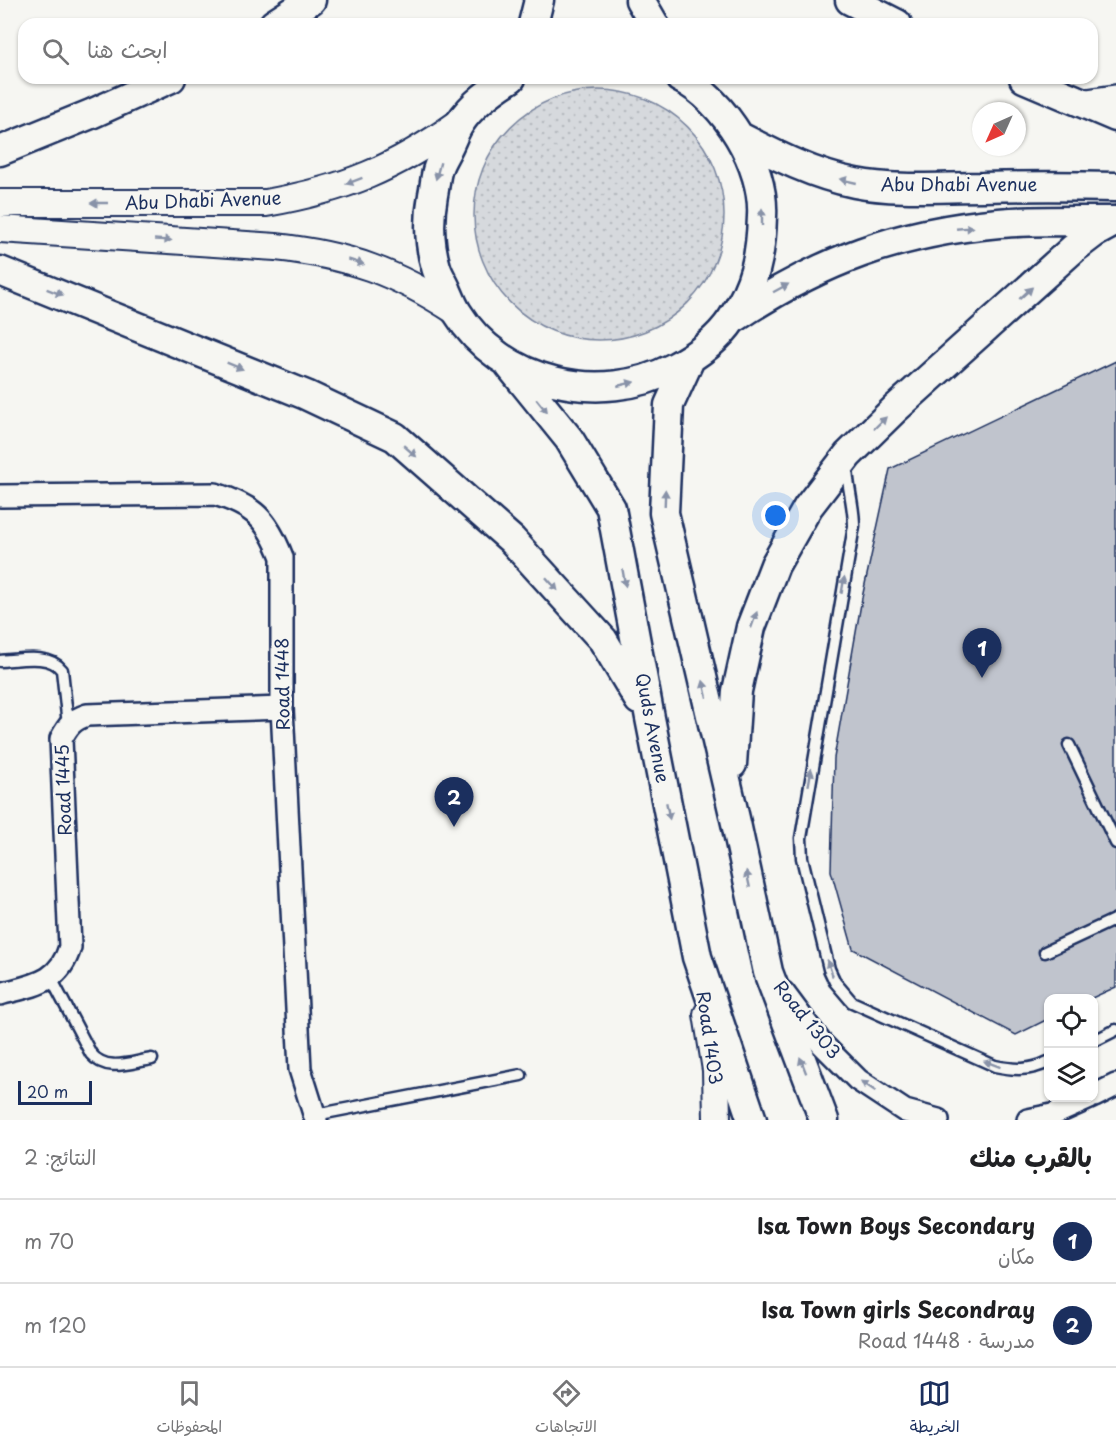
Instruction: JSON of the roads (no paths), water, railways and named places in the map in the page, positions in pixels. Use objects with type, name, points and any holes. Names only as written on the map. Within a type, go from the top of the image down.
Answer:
[{"type":"main road","points":[[283,18],[311,0]]},
{"type":"main road","points":[[534,18],[539,0]]},
{"type":"main road","points":[[640,0],[650,18]]},
{"type":"main road","points":[[850,0],[891,15]]},
{"type":"main road","points":[[0,151],[92,114],[158,84]]},
{"type":"main road","points":[[502,84],[487,94],[460,122],[438,168],[429,217],[436,266],[457,312],[478,339],[505,360],[540,378],[578,387],[618,386],[656,377],[690,359],[732,320],[750,286],[761,249],[763,211],[756,172],[740,137],[717,106],[690,84]]},
{"type":"main road","points":[[1039,84],[1116,117]]},
{"type":"main road","name":"Abu Dhabi Avenue","points":[[740,137],[784,160],[815,172],[855,183],[895,188],[1116,187]]},
{"type":"main road","points":[[736,823],[732,757],[737,691],[751,627],[775,565],[808,507],[848,454],[895,408],[1073,249],[1094,233],[1116,221]]},
{"type":"main road","name":"Abu Dhabi Avenue","points":[[732,320],[770,294],[812,272],[855,253],[900,239],[946,229],[999,223],[1116,221]]},
{"type":"main road","points":[[0,271],[306,395],[395,437],[512,540],[595,631],[603,640],[650,718]]},
{"type":"main road","points":[[690,359],[669,405],[664,513],[768,972],[824,1120]]},
{"type":"main road","name":"Quds Avenue","points":[[505,360],[569,439],[611,508],[697,957],[752,1120]]},
{"type":"street","points":[[1080,101],[1116,96]]},
{"type":"street","name":"Abu Dhabi Avenue","points":[[0,203],[266,203],[307,196],[348,184],[388,168],[425,147],[460,122]]},
{"type":"street","name":"Abu Dhabi Avenue","points":[[0,229],[276,246],[315,251],[353,260],[389,273],[457,312]]},
{"type":"street","name":"Road 1448","points":[[0,496],[215,494],[238,501],[258,515],[273,534],[282,557],[282,708],[300,1069],[316,1118]]},
{"type":"street","name":"Road 1445","points":[[51,978],[63,964],[70,947],[61,739],[68,725],[76,719],[87,716],[282,708]]},
{"type":"street","name":"Road 1403","points":[[697,957],[716,1070],[717,1120]]},
{"type":"street","name":"Road 1303","points":[[768,972],[821,1043],[858,1080],[904,1111],[938,1120]]},
{"type":"street","points":[[0,994],[39,984],[51,978]]},
{"type":"street","points":[[1098,1091],[1116,1085]]},
{"type":"street","points":[[1028,1120],[1048,1118],[1077,1102]]},
{"type":"lane","points":[[848,454],[847,481],[854,526],[801,838],[802,858],[829,969],[843,993],[857,1005],[994,1066],[1018,1070],[1037,1068],[1044,1064]]},
{"type":"lane","points":[[0,661],[46,660],[58,665],[62,670],[68,725]]},
{"type":"lane","points":[[1069,745],[1116,843]]},
{"type":"lane","points":[[1045,952],[1116,919]]},
{"type":"lane","points":[[51,978],[91,1054],[97,1061],[111,1066],[152,1059]]},
{"type":"lane","points":[[1098,1039],[1116,1030]]},
{"type":"lane","points":[[316,1118],[521,1075]]},
{"type":"place","name":"Isa Town Boys Secondary","points":[[982,678]]},
{"type":"place","name":"Isa Town girls Secondray","points":[[454,827]]}]
